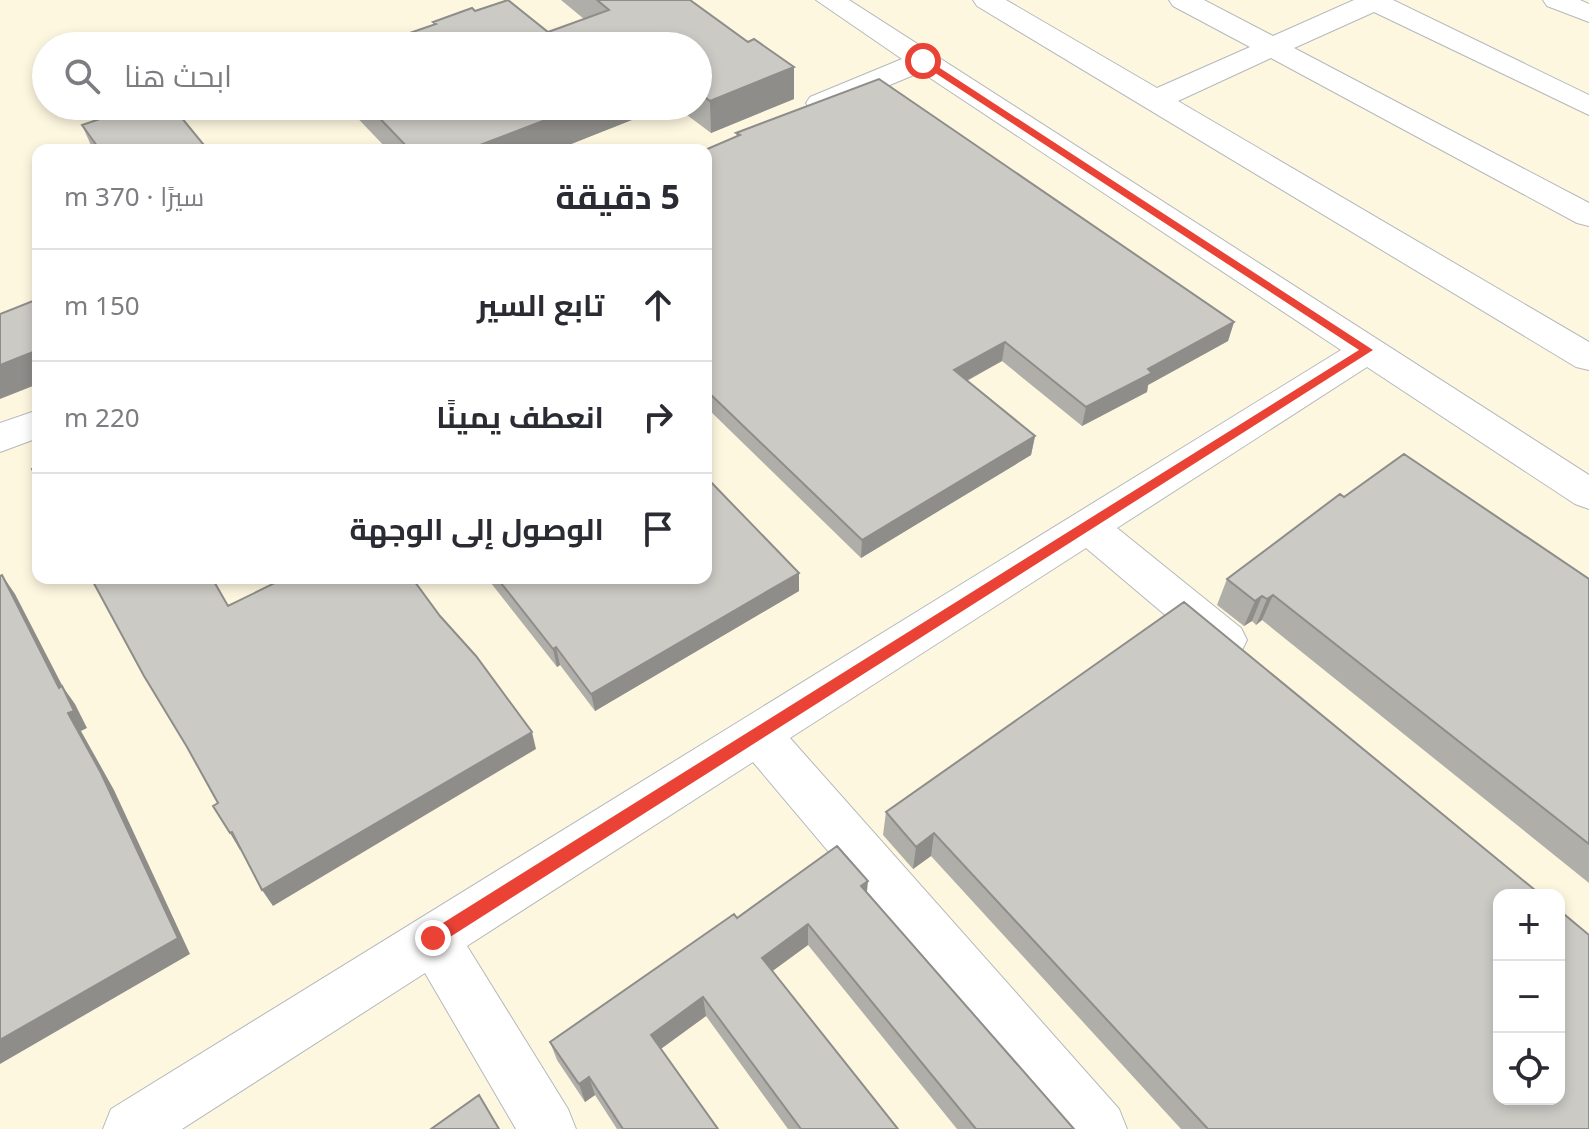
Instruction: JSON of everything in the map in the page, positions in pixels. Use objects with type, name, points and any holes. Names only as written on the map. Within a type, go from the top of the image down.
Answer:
[{"type":"street","points":[[830,0],[1589,494]]},
{"type":"street","points":[[987,0],[1589,358]]},
{"type":"street","points":[[1183,0],[1589,216]]},
{"type":"street","points":[[1155,100],[1374,0],[1589,106]]},
{"type":"street","points":[[1557,0],[1589,14]]},
{"type":"street","points":[[792,114],[923,61]]},
{"type":"street","points":[[131,1129],[1367,350]]},
{"type":"street","points":[[0,438],[32,425]]},
{"type":"street","points":[[1087,526],[1256,666]]},
{"type":"street","points":[[758,734],[1099,1129]]},
{"type":"street","points":[[433,938],[548,1129]]},
{"type":"shaded area","points":[[0,0],[1589,0],[1589,1129],[0,1129]]},
{"type":"building","points":[[508,0],[548,32],[413,32],[472,8],[475,11]]},
{"type":"building","points":[[597,0],[690,0],[748,42],[754,39],[794,67],[712,100],[712,32],[548,32],[609,10]]},
{"type":"building","points":[[879,79],[1234,322],[1148,369],[1152,373],[1086,407],[1005,342],[954,370],[1035,436],[862,540],[712,396],[712,147],[740,135],[736,133]]},
{"type":"building","points":[[97,120],[183,120],[203,144],[96,144],[82,125]]},
{"type":"building","points":[[381,120],[545,120],[483,144],[404,144]]},
{"type":"building","points":[[32,301],[32,352],[0,365],[0,314]]},
{"type":"building","points":[[1404,454],[1589,579],[1589,844],[1273,595],[1267,599],[1262,596],[1255,601],[1227,579],[1340,494],[1344,497]]},
{"type":"building","points":[[712,483],[799,573],[591,694],[556,647],[553,649],[502,584],[712,584]]},
{"type":"building","points":[[0,576],[59,688],[62,686],[74,711],[68,713],[101,773],[178,938],[0,1040]]},
{"type":"building","points":[[94,584],[215,584],[228,606],[273,584],[416,584],[476,656],[532,732],[262,890],[232,832],[213,806],[218,803]]},
{"type":"building","points":[[1184,602],[1534,889],[1493,889],[1493,1105],[1565,1105],[1565,915],[1589,935],[1589,1129],[1208,1129],[934,833],[916,847],[886,812]]},
{"type":"building","points":[[837,846],[868,881],[861,886],[1074,1129],[976,1129],[808,924],[762,958],[898,1129],[801,1129],[703,997],[651,1035],[718,1129],[623,1129],[589,1077],[579,1084],[550,1042],[734,914],[737,918]]},
{"type":"building","points":[[479,1095],[499,1129],[431,1129]]},
{"type":"route","points":[[433,938],[1367,350],[923,61]]}]
